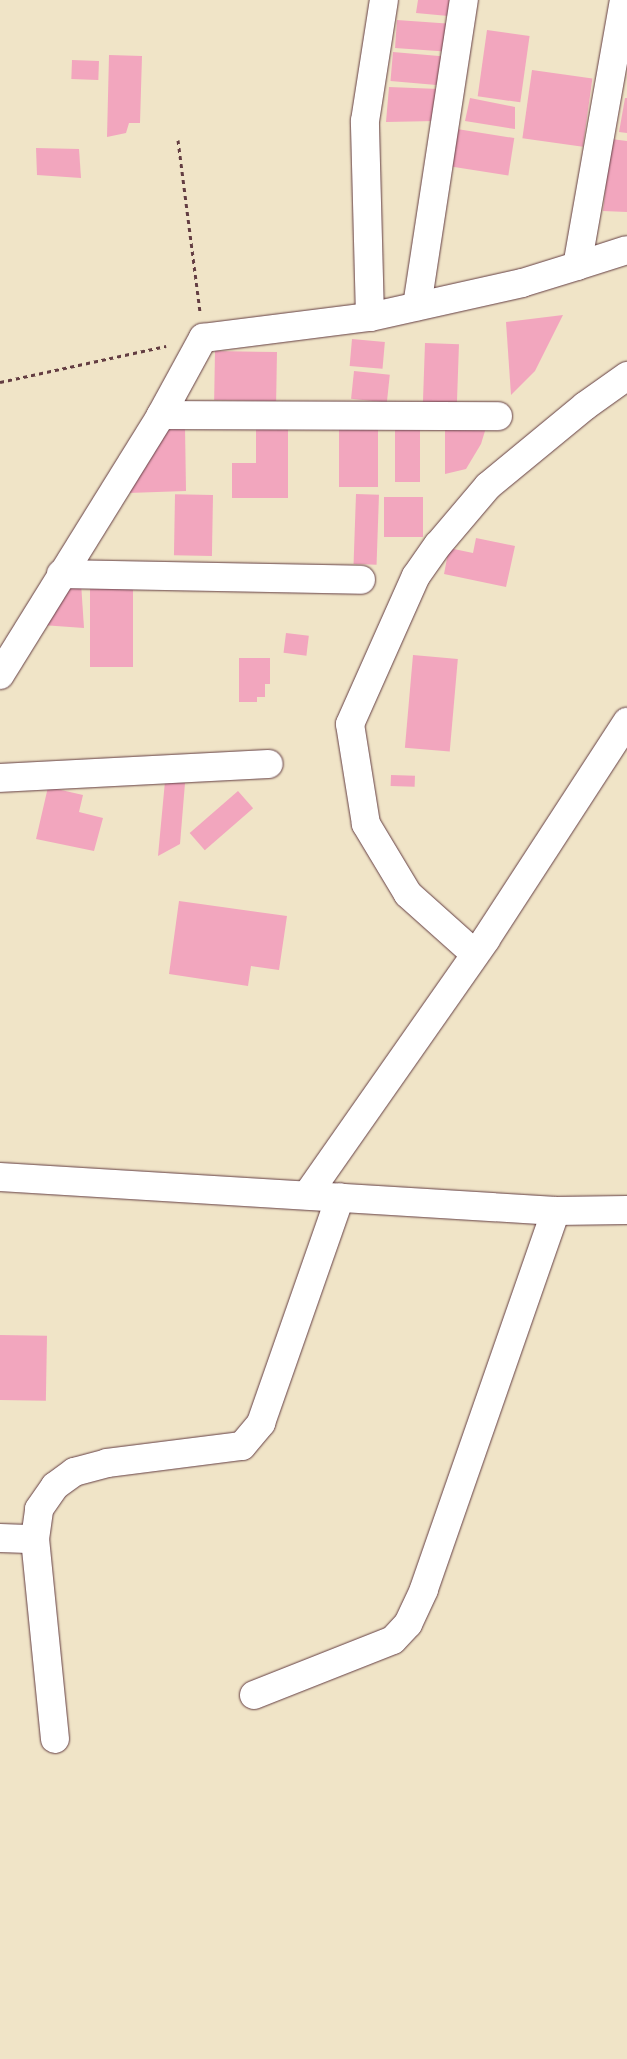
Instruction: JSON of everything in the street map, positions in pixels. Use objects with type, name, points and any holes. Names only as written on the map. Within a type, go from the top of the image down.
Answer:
[{"type":"street","points":[[370,317],[365,121],[384,0]]},
{"type":"street","points":[[417,306],[464,0]]},
{"type":"street","points":[[577,266],[624,0]]},
{"type":"street","points":[[0,675],[60,574],[161,415],[203,338],[370,317],[522,283],[627,250]]},
{"type":"street","points":[[476,954],[408,894],[366,824],[350,724],[416,576],[438,545],[488,486],[585,406],[627,376]]},
{"type":"street","points":[[161,415],[498,416]]},
{"type":"street","points":[[60,574],[361,580]]},
{"type":"street","points":[[307,1195],[476,954],[627,722]]},
{"type":"street","points":[[0,778],[269,764]]},
{"type":"street","points":[[0,1177],[556,1211],[627,1210]]},
{"type":"street","points":[[55,1739],[35,1538],[39,1509],[55,1486],[74,1472],[107,1464],[242,1446],[261,1423],[340,1197]]},
{"type":"street","points":[[254,1695],[392,1640],[408,1624],[424,1589],[556,1211]]},
{"type":"street","points":[[0,1538],[35,1538]]},
{"type":"path","points":[[0,382],[203,338],[178,140]]},
{"type":"building","points":[[418,0],[460,0],[459,17],[416,13]]},
{"type":"building","points":[[397,20],[450,24],[448,52],[395,48]]},
{"type":"building","points":[[487,30],[530,36],[520,102],[478,96]]},
{"type":"building","points":[[393,52],[442,56],[439,85],[390,81]]},
{"type":"building","points":[[109,55],[142,56],[140,123],[129,123],[126,133],[107,137]]},
{"type":"building","points":[[72,60],[99,61],[98,80],[71,79]]},
{"type":"building","points":[[532,70],[592,78],[583,147],[522,138]]},
{"type":"building","points":[[389,87],[439,89],[436,121],[386,122]]},
{"type":"building","points":[[470,98],[515,107],[515,129],[465,121]]},
{"type":"building","points":[[625,98],[627,98],[627,133],[619,132]]},
{"type":"building","points":[[457,129],[514,138],[508,176],[451,167]]},
{"type":"building","points":[[611,139],[627,141],[627,212],[603,211]]},
{"type":"building","points":[[36,148],[79,149],[81,178],[37,175]]},
{"type":"building","points":[[563,315],[535,371],[511,395],[506,322]]},
{"type":"building","points":[[352,339],[385,342],[383,369],[350,366]]},
{"type":"building","points":[[425,343],[459,344],[457,407],[423,406]]},
{"type":"building","points":[[215,351],[277,352],[276,401],[214,400]]},
{"type":"building","points":[[354,371],[390,375],[387,403],[351,399]]},
{"type":"building","points":[[256,421],[288,421],[288,498],[232,498],[232,463],[256,463]]},
{"type":"building","points":[[488,421],[481,444],[466,469],[445,474],[445,426]]},
{"type":"building","points":[[168,425],[185,426],[186,491],[128,493]]},
{"type":"building","points":[[339,429],[378,429],[378,487],[339,487]]},
{"type":"building","points":[[395,429],[420,429],[420,482],[395,482]]},
{"type":"building","points":[[175,494],[213,495],[212,556],[174,555]]},
{"type":"building","points":[[356,494],[379,495],[377,565],[354,564]]},
{"type":"building","points":[[384,497],[423,497],[423,537],[384,537]]},
{"type":"building","points":[[476,538],[515,546],[506,587],[444,574],[449,548],[473,553]]},
{"type":"building","points":[[81,583],[84,628],[42,625],[66,587]]},
{"type":"building","points":[[90,588],[133,588],[133,667],[90,667]]},
{"type":"building","points":[[286,633],[309,636],[306,656],[284,653]]},
{"type":"building","points":[[413,655],[458,659],[450,752],[405,748]]},
{"type":"building","points":[[239,658],[270,658],[270,684],[265,684],[265,697],[257,697],[257,702],[239,702]]},
{"type":"building","points":[[391,775],[415,776],[415,787],[391,786]]},
{"type":"building","points":[[165,781],[185,783],[180,844],[158,856]]},
{"type":"building","points":[[48,787],[83,795],[79,812],[103,818],[94,851],[36,839]]},
{"type":"building","points":[[238,791],[253,808],[205,850],[190,833]]},
{"type":"building","points":[[179,901],[287,916],[279,970],[251,966],[248,986],[169,974]]},
{"type":"building","points":[[0,1335],[47,1336],[46,1401],[0,1400]]}]
